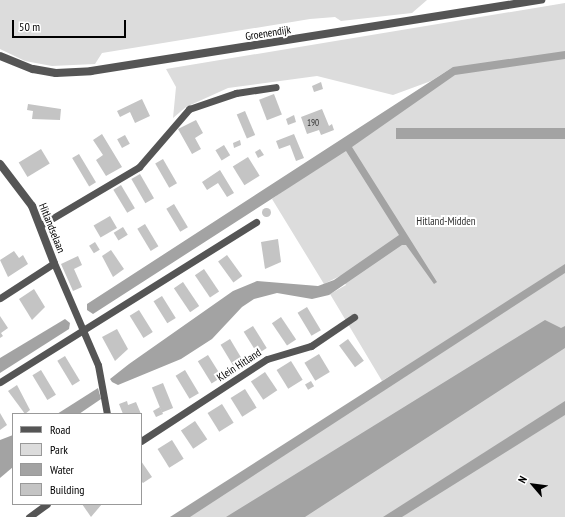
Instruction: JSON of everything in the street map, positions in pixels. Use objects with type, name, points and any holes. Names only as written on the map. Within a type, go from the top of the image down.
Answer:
[{"type":"street","name":"Groenendijk","points":[[0,56],[33,69],[56,73],[91,71],[540,0]]},
{"type":"street","name":"Hitlandselaan","points":[[0,164],[16,182],[41,225],[54,263]]},
{"type":"lane","points":[[41,225],[139,167],[188,109],[236,93],[276,87]]},
{"type":"lane","points":[[0,382],[84,332],[256,222]]},
{"type":"lane","points":[[0,298],[54,263],[98,365],[107,413]]},
{"type":"lane","name":"Klein Hitland","points":[[142,441],[267,359],[311,346],[354,317]]},
{"type":"lane","points":[[29,517],[46,505]]},
{"type":"green space","points":[[0,0],[427,0],[412,13],[341,21],[335,17],[310,19],[102,53],[95,64],[52,66],[25,61],[0,49]]},
{"type":"green space","name":"Hitland-Midden","points":[[565,3],[565,517],[180,517],[402,368],[382,381],[330,294],[346,285],[340,276],[324,284],[272,199],[453,67],[431,81],[393,95],[317,76],[228,88],[186,107],[173,118],[176,87],[166,69]]},
{"type":"water","points":[[565,51],[565,59],[455,75],[352,147],[437,282],[434,284],[406,245],[402,245],[329,295],[312,299],[277,293],[254,299],[242,307],[212,339],[181,359],[118,385],[112,382],[110,379],[129,364],[233,291],[257,281],[318,286],[334,280],[399,235],[346,151],[93,314],[87,310],[87,304],[453,67]]},
{"type":"water","points":[[396,128],[565,128],[565,139],[396,139]]},
{"type":"water","points":[[565,264],[565,273],[190,517],[170,517]]},
{"type":"water","points":[[65,319],[70,323],[69,329],[0,373],[0,358]]},
{"type":"water","points":[[545,320],[561,328],[565,326],[565,348],[305,517],[226,517]]},
{"type":"water","points":[[98,388],[101,399],[80,413],[59,413]]},
{"type":"water","points":[[565,401],[565,415],[402,517],[383,517]]},
{"type":"water","points":[[12,435],[12,468],[0,478],[0,440]]},
{"type":"building","points":[[321,82],[323,89],[314,92],[312,86]]},
{"type":"building","points":[[274,94],[282,115],[267,120],[259,100]]},
{"type":"building","points":[[142,99],[150,116],[135,123],[130,112],[120,117],[117,111]]},
{"type":"building","points":[[28,104],[61,109],[60,120],[32,119],[33,111],[27,110]]},
{"type":"building","points":[[322,109],[329,126],[332,124],[334,130],[321,135],[319,130],[307,134],[301,117]]},
{"type":"building","points":[[245,111],[255,135],[247,138],[237,115]]},
{"type":"building","points":[[294,115],[296,122],[288,125],[286,119]]},
{"type":"building","points":[[196,120],[203,133],[195,138],[201,149],[192,154],[178,129]]},
{"type":"building","points":[[102,134],[122,167],[106,176],[96,160],[103,155],[93,140]]},
{"type":"building","points":[[294,134],[304,158],[296,161],[290,145],[279,149],[276,141]]},
{"type":"building","points":[[125,135],[130,144],[122,148],[117,139]]},
{"type":"building","points":[[240,140],[241,145],[234,148],[233,143]]},
{"type":"building","points":[[224,145],[230,155],[222,160],[215,150]]},
{"type":"building","points":[[41,149],[50,164],[27,177],[19,162]]},
{"type":"building","points":[[260,149],[264,155],[258,158],[255,152]]},
{"type":"building","points":[[79,154],[96,182],[89,186],[72,158]]},
{"type":"building","points":[[248,157],[260,176],[244,185],[233,167]]},
{"type":"building","points":[[163,159],[177,183],[169,188],[155,164]]},
{"type":"building","points":[[220,170],[234,193],[227,197],[218,183],[207,190],[202,182]]},
{"type":"building","points":[[140,174],[154,198],[145,203],[131,179]]},
{"type":"building","points":[[121,185],[135,208],[127,213],[113,190]]},
{"type":"building","points":[[174,204],[188,227],[180,232],[166,209]]},
{"type":"building","points":[[264,208],[268,208],[270,212],[268,216],[264,216],[262,214],[262,210]]},
{"type":"building","points":[[110,216],[117,228],[101,238],[94,226]]},
{"type":"building","points":[[145,224],[158,246],[151,251],[137,229]]},
{"type":"building","points":[[123,227],[128,235],[118,240],[114,233]]},
{"type":"building","points":[[278,239],[281,262],[265,269],[261,242]]},
{"type":"building","points":[[95,242],[100,250],[94,253],[89,246]]},
{"type":"building","points":[[111,250],[124,269],[113,277],[102,256]]},
{"type":"building","points":[[14,251],[19,258],[23,255],[28,264],[8,277],[0,260]]},
{"type":"building","points":[[227,255],[242,276],[233,283],[218,261]]},
{"type":"building","points":[[78,256],[82,265],[74,269],[82,287],[73,291],[61,264]]},
{"type":"building","points":[[204,269],[219,291],[210,298],[195,275]]},
{"type":"building","points":[[183,282],[199,306],[190,312],[174,288]]},
{"type":"building","points":[[34,289],[45,307],[32,320],[19,299]]},
{"type":"building","points":[[162,296],[176,318],[167,323],[154,301]]},
{"type":"building","points":[[307,307],[321,330],[311,336],[298,313]]},
{"type":"building","points":[[139,310],[153,332],[143,338],[130,316]]},
{"type":"building","points":[[0,316],[8,328],[1,333],[3,336],[0,338]]},
{"type":"building","points":[[281,317],[296,339],[287,346],[272,323]]},
{"type":"building","points":[[253,326],[267,348],[257,354],[244,332]]},
{"type":"building","points":[[117,329],[128,349],[115,361],[102,337]]},
{"type":"building","points":[[230,339],[244,362],[234,368],[221,345]]},
{"type":"building","points":[[348,339],[364,361],[355,367],[339,345]]},
{"type":"building","points":[[319,354],[330,372],[315,381],[304,363]]},
{"type":"building","points":[[208,355],[222,377],[212,383],[198,361]]},
{"type":"building","points":[[65,356],[80,381],[72,385],[57,361]]},
{"type":"building","points":[[291,361],[303,380],[288,389],[277,370]]},
{"type":"building","points":[[41,370],[56,395],[47,400],[32,375]]},
{"type":"building","points":[[185,370],[199,393],[189,399],[176,376]]},
{"type":"building","points":[[265,372],[277,390],[263,400],[251,382]]},
{"type":"building","points":[[311,381],[314,386],[308,390],[305,385]]},
{"type":"building","points":[[163,383],[173,408],[162,413],[152,387]]},
{"type":"building","points":[[17,385],[30,410],[24,413],[8,391]]},
{"type":"building","points":[[245,389],[257,408],[242,417],[231,398]]},
{"type":"building","points":[[127,401],[128,405],[136,402],[141,413],[123,413],[119,404]]},
{"type":"building","points":[[222,404],[234,423],[219,432],[208,413]]},
{"type":"building","points":[[160,407],[163,414],[156,417],[153,411]]},
{"type":"building","points":[[0,413],[7,425],[0,430]]},
{"type":"building","points":[[195,421],[207,439],[193,449],[181,431]]},
{"type":"building","points":[[172,440],[184,459],[169,468],[158,449]]},
{"type":"building","points":[[142,462],[152,477],[143,483],[142,482]]},
{"type":"building","points":[[83,505],[101,505],[91,517]]}]
